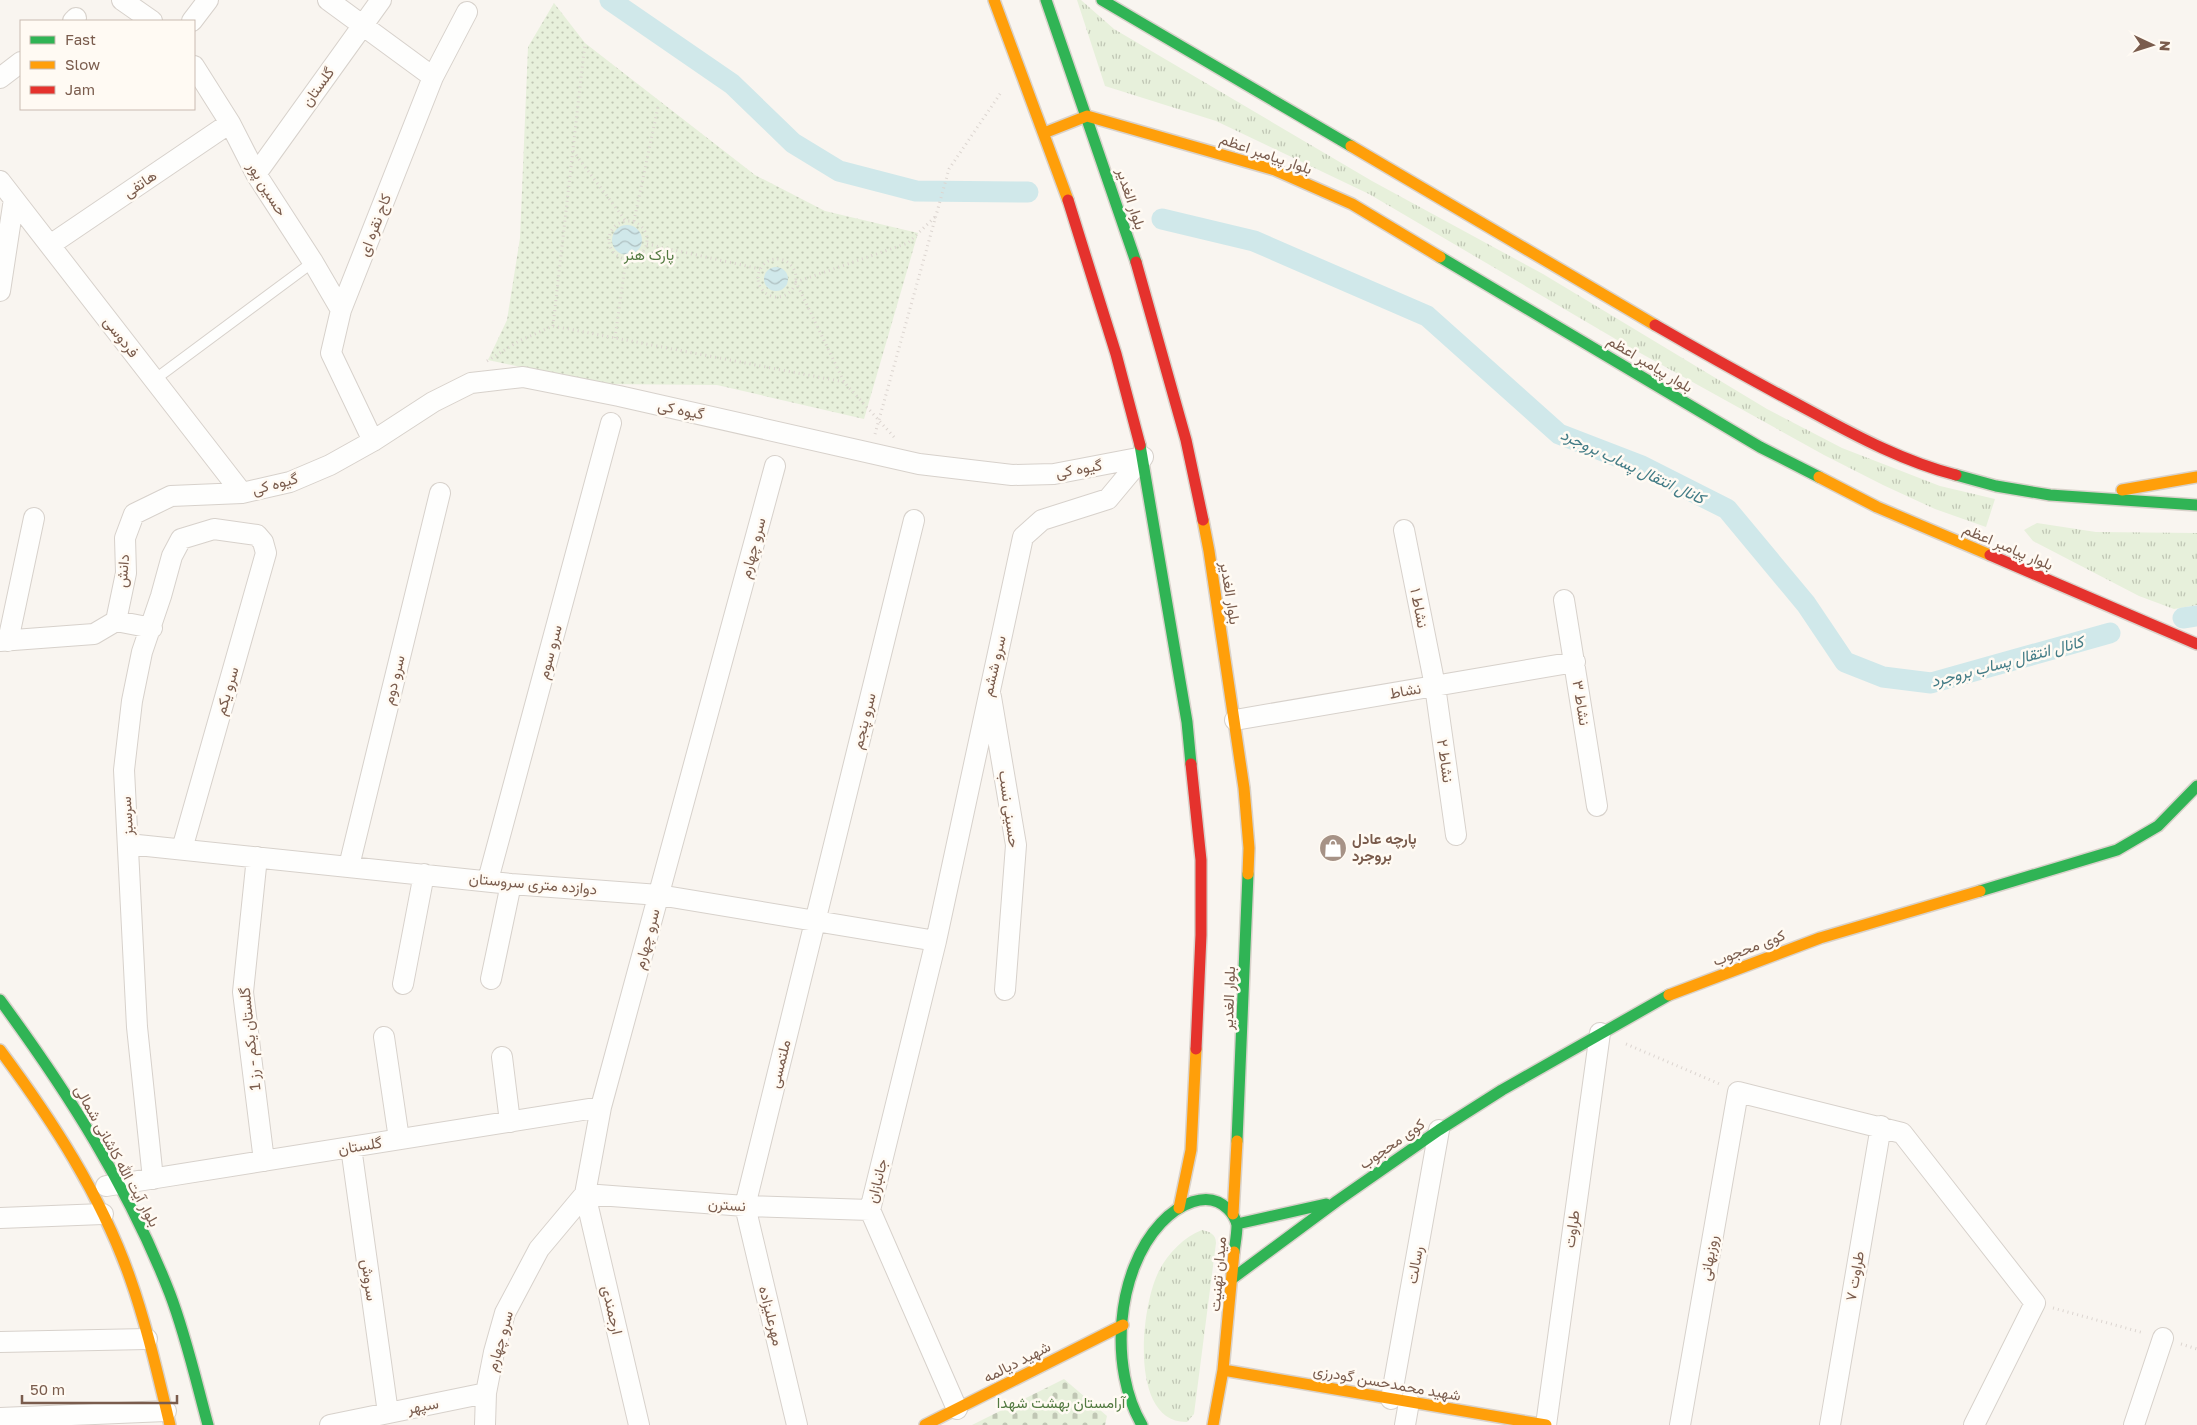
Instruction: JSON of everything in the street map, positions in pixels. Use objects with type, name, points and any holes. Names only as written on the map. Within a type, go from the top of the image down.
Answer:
[{"type":"main road","name":"بلوار الغدیر","points":[[994,0],[1068,200],[1116,354],[1142,457],[1187,722],[1201,860],[1201,935],[1191,1150],[1178,1208]]},
{"type":"main road","name":"بلوار الغدیر","points":[[1046,0],[1087,116],[1144,289],[1186,440],[1209,551],[1235,720],[1244,788],[1249,848],[1235,1219]]},
{"type":"main road","points":[[1102,0],[1730,369],[1807,411],[1900,455],[1947,473],[1996,486],[2081,497],[2197,505]]},
{"type":"main road","points":[[1044,133],[1087,116]]},
{"type":"main road","name":"بلوار پیامبر اعظم","points":[[1087,116],[1275,170],[1352,204],[1760,447],[1829,483],[1935,533],[2197,644]]},
{"type":"main road","points":[[2081,497],[2197,477]]},
{"type":"main road","name":"کوی محجوب","points":[[1233,1278],[1337,1201],[1439,1130],[1502,1090],[1660,998],[1820,938],[2070,866],[2116,850],[2158,826],[2197,786]]},
{"type":"main road","name":"بلوار آیت الله کاشانی شمالی","points":[[0,1000],[29,1039],[66,1095],[119,1184],[143,1231],[170,1295],[191,1359],[208,1425]]},
{"type":"main road","points":[[0,1050],[68,1151],[103,1214],[122,1257],[147,1339],[168,1418]]},
{"type":"main road","points":[[1142,1425],[1131,1409],[1125,1389],[1122,1365],[1123,1325],[1136,1263],[1149,1238],[1160,1224],[1178,1208],[1187,1203],[1202,1200],[1222,1203],[1235,1219],[1337,1201]]},
{"type":"main road","name":"میدان تهنیت","points":[[1208,1425],[1214,1420],[1223,1370],[1233,1278],[1235,1219]]},
{"type":"main road","name":"شهید دیالمه","points":[[925,1425],[1123,1325]]},
{"type":"main road","name":"شهید محمدحسن گودرزی","points":[[1223,1370],[1546,1425]]},
{"type":"street","points":[[122,0],[151,20]]},
{"type":"street","points":[[193,20],[208,0]]},
{"type":"street","points":[[328,0],[433,77]]},
{"type":"street","name":"گلستان","points":[[256,174],[381,0]]},
{"type":"street","name":"کاج نقره ای","points":[[372,441],[332,354],[341,310],[433,77],[466,12]]},
{"type":"street","points":[[0,78],[20,63]]},
{"type":"street","name":"حسین پور","points":[[195,68],[230,123],[256,174],[314,262],[341,310]]},
{"type":"street","name":"هاتفی","points":[[50,245],[230,123]]},
{"type":"street","name":"فردوسی","points":[[0,181],[242,493]]},
{"type":"street","points":[[0,292],[14,199]]},
{"type":"street","name":"گیوه کی","points":[[242,493],[290,482],[330,465],[433,402],[470,383],[523,377],[619,396],[919,464],[1012,474],[1054,474],[1142,457]]},
{"type":"street","name":"سرو سوم","points":[[488,880],[611,423]]},
{"type":"street","name":"سرو ششم","points":[[936,941],[1023,537],[1042,520],[1108,499],[1142,457]]},
{"type":"street","name":"سرو چهارم","points":[[485,1425],[486,1393],[494,1352],[505,1313],[540,1249],[585,1194],[601,1107],[775,466]]},
{"type":"street","name":"دانش","points":[[116,621],[126,573],[125,538],[134,514],[171,496],[242,493]]},
{"type":"street","name":"سرو دوم","points":[[349,866],[440,493]]},
{"type":"street","points":[[34,518],[4,641],[94,634],[116,621],[152,628]]},
{"type":"street","name":"سرو پنجم","points":[[815,922],[914,520]]},
{"type":"street","name":"سرسبز","points":[[153,1178],[137,1027],[128,844],[125,760],[132,701],[142,652],[152,628],[172,556],[181,539],[214,529],[257,535]]},
{"type":"street","name":"نشاط ۱","points":[[1404,530],[1435,686]]},
{"type":"street","name":"سرو یکم","points":[[182,848],[266,553],[263,542],[257,535]]},
{"type":"street","name":"نشاط ۳","points":[[1564,600],[1597,806]]},
{"type":"street","name":"نشاط","points":[[1235,720],[1575,662]]},
{"type":"street","name":"نشاط ۲","points":[[1435,686],[1456,835]]},
{"type":"street","name":"حسینی نسب","points":[[989,688],[1016,845],[1005,990]]},
{"type":"street","name":"دوازده متری سروستان","points":[[128,844],[182,848],[511,884],[659,895],[936,941]]},
{"type":"street","name":"گلستان یکم - رز 1","points":[[257,857],[243,992],[264,1161]]},
{"type":"street","points":[[403,984],[424,874]]},
{"type":"street","points":[[491,979],[511,884]]},
{"type":"street","name":"ملتمسی","points":[[744,1206],[815,922]]},
{"type":"street","name":"جانبازان","points":[[936,941],[870,1210],[957,1409]]},
{"type":"street","name":"طراوت","points":[[1546,1425],[1600,1033]]},
{"type":"street","points":[[384,1037],[399,1140]]},
{"type":"street","points":[[502,1057],[510,1122]]},
{"type":"street","points":[[1738,1092],[1881,1126],[1902,1133],[2035,1303],[1974,1425]]},
{"type":"street","name":"روزبهانی","points":[[1680,1425],[1738,1092]]},
{"type":"street","name":"گلستان","points":[[90,1190],[153,1178],[601,1107]]},
{"type":"street","name":"طراوت ۷","points":[[1830,1425],[1881,1126]]},
{"type":"street","name":"رسالت","points":[[1405,1425],[1400,1400],[1439,1130]]},
{"type":"street","name":"سروش","points":[[351,1147],[388,1413]]},
{"type":"street","name":"نسترن","points":[[585,1194],[744,1206],[870,1210]]},
{"type":"street","name":"ارجمندی","points":[[585,1194],[639,1425]]},
{"type":"street","name":"مهرعلیزاده","points":[[744,1206],[797,1425]]},
{"type":"street","points":[[0,1218],[103,1214]]},
{"type":"street","points":[[2134,1425],[2163,1338]]},
{"type":"street","points":[[0,1342],[147,1339]]},
{"type":"street","name":"سپهر","points":[[330,1425],[355,1422],[388,1413],[486,1393]]},
{"type":"street","points":[[0,1418],[168,1418]]},
{"type":"lane","points":[[154,380],[314,262]]},
{"type":"path","points":[[553,326],[585,43]]},
{"type":"path","points":[[870,452],[938,215],[949,169],[1019,66]]},
{"type":"path","points":[[634,221],[658,107]]},
{"type":"path","points":[[572,151],[625,220]]},
{"type":"path","points":[[919,464],[844,382],[796,282],[796,272],[791,264],[784,259],[774,259],[766,262],[760,269],[758,278],[760,287],[767,294],[775,297],[784,296],[792,290],[796,282],[908,243],[938,215]]},
{"type":"path","points":[[625,220],[634,221],[642,226],[647,234],[647,244],[643,252],[636,258],[626,259],[618,256],[611,249],[609,240],[611,231],[617,224],[625,220]]},
{"type":"path","points":[[647,244],[760,269]]},
{"type":"path","points":[[614,338],[626,259]]},
{"type":"path","points":[[470,383],[488,360],[519,341],[553,326],[844,382]]},
{"type":"path","points":[[1600,1033],[1738,1092]]},
{"type":"path","points":[[2035,1303],[2197,1349]]},
{"type":"green space","points":[[1077,0],[1081,0],[1114,29],[1372,181],[1543,274],[1767,409],[1842,448],[1940,486],[1995,499],[1986,527],[1935,509],[1824,455],[1624,344],[1369,194],[1216,121],[1105,86]]},
{"type":"green space","name":"پارک هنر","points":[[554,3],[585,43],[755,175],[825,211],[918,233],[864,419],[717,385],[602,384],[488,360],[507,320],[520,238],[528,47]]},
{"type":"green space","points":[[2037,523],[2096,532],[2197,533],[2197,605],[2174,609],[2139,596],[2033,541],[2024,530]]},
{"type":"green space","points":[[1202,1230],[1212,1234],[1215,1237],[1216,1243],[1194,1414],[1187,1422],[1168,1417],[1155,1404],[1147,1384],[1144,1360],[1144,1334],[1147,1309],[1159,1271],[1177,1246]]},
{"type":"green space","name":"آرامستان بهشت شهدا","points":[[1064,1379],[1107,1416],[1105,1425],[972,1425]]},
{"type":"water","points":[[627,225],[633,226],[641,234],[641,246],[633,254],[627,255],[621,254],[613,246],[612,240],[613,234],[621,226]]},
{"type":"water","points":[[776,267],[784,271],[788,279],[784,287],[776,291],[768,287],[764,279],[768,271]]},
{"type":"waterway","name":"کانال انتقال پساب بروجرد","points":[[610,0],[732,84],[793,143],[839,171],[916,191],[1028,192]]},
{"type":"waterway","name":"کانال انتقال پساب بروجرد","points":[[1162,219],[1254,241],[1427,316],[1559,434],[1642,466],[1727,509],[1806,604],[1845,662],[1883,677],[1931,683],[2110,633]]},
{"type":"waterway","name":"کانال انتقال پساب بروجرد","points":[[2183,618],[2197,616]]},
{"type":"traffic: fast","points":[[1046,0],[1136,262]]},
{"type":"traffic: fast","points":[[1102,0],[1351,146]]},
{"type":"traffic: fast","points":[[1440,257],[1760,447],[1819,477]]},
{"type":"traffic: fast","points":[[1140,445],[1187,722],[1191,764]]},
{"type":"traffic: fast","points":[[1956,475],[1996,486],[2050,495],[2197,505]]},
{"type":"traffic: fast","points":[[1980,891],[2117,850],[2158,826],[2197,786]]},
{"type":"traffic: fast","points":[[1237,1141],[1248,874]]},
{"type":"traffic: fast","points":[[1233,1278],[1337,1201],[1439,1130],[1502,1090],[1669,995]]},
{"type":"traffic: fast","points":[[0,1000],[49,1069],[95,1141],[136,1216],[176,1310],[208,1425]]},
{"type":"traffic: fast","points":[[1142,1425],[1131,1402],[1121,1349],[1122,1321],[1126,1294],[1134,1267],[1146,1243],[1161,1223],[1175,1211],[1193,1202],[1211,1200],[1220,1203],[1228,1209],[1236,1221],[1234,1252]]},
{"type":"traffic: fast","points":[[1237,1224],[1326,1204]]},
{"type":"traffic: slow","points":[[994,0],[1068,200]]},
{"type":"traffic: slow","points":[[1044,133],[1087,116],[1275,170],[1352,204],[1440,257]]},
{"type":"traffic: slow","points":[[1351,146],[1655,325]]},
{"type":"traffic: slow","points":[[1819,477],[1877,507],[1990,555]]},
{"type":"traffic: slow","points":[[2122,490],[2197,477]]},
{"type":"traffic: slow","points":[[1203,520],[1244,788],[1249,848],[1248,874]]},
{"type":"traffic: slow","points":[[1669,995],[1820,938],[1980,891]]},
{"type":"traffic: slow","points":[[1179,1208],[1191,1150],[1196,1049]]},
{"type":"traffic: slow","points":[[0,1050],[38,1103],[74,1159],[105,1217],[130,1278],[142,1314],[170,1425]]},
{"type":"traffic: slow","points":[[1233,1214],[1237,1141]]},
{"type":"traffic: slow","points":[[1213,1425],[1223,1370],[1234,1252]]},
{"type":"traffic: slow","points":[[925,1425],[1123,1325]]},
{"type":"traffic: slow","points":[[1223,1370],[1546,1425]]},
{"type":"traffic: jam","points":[[1068,200],[1116,354],[1140,445]]},
{"type":"traffic: jam","points":[[1136,262],[1186,440],[1203,520]]},
{"type":"traffic: jam","points":[[1655,325],[1864,439],[1900,456],[1956,475]]},
{"type":"traffic: jam","points":[[1990,555],[2197,644]]},
{"type":"traffic: jam","points":[[1191,764],[1201,860],[1201,935],[1196,1049]]},
{"type":"place","name":"پارچه عادل بروجرد","points":[[1333,848]]}]
